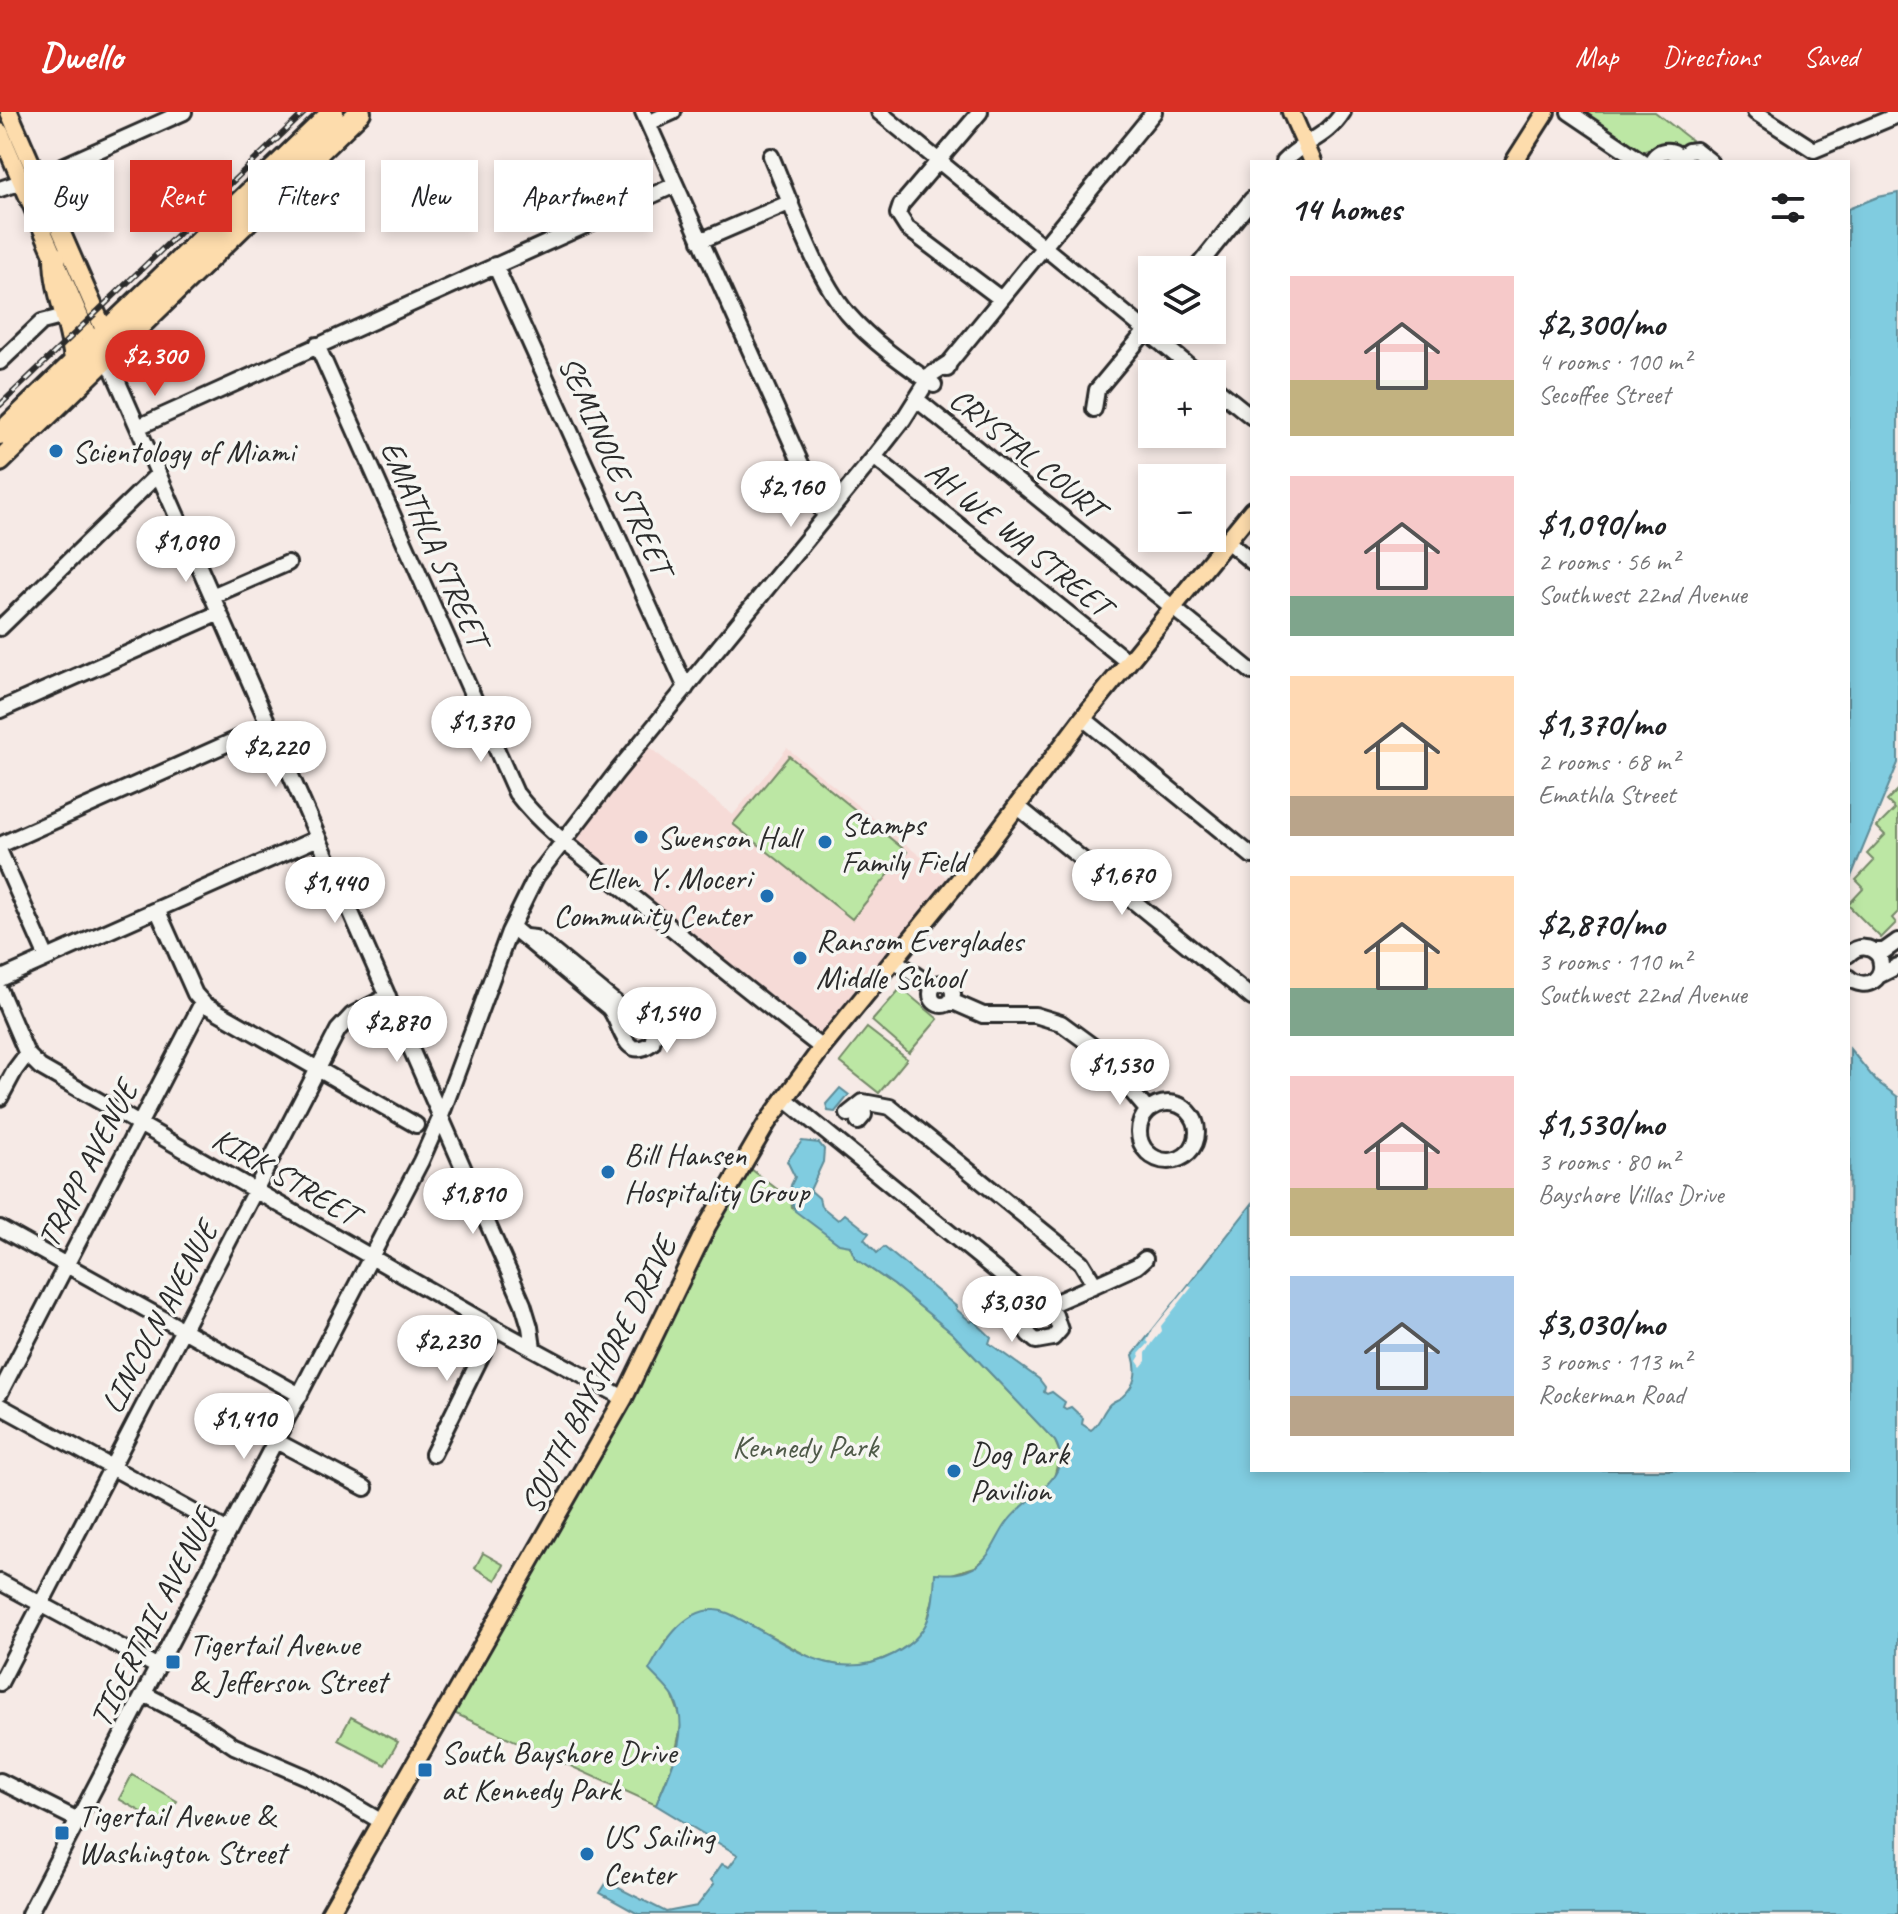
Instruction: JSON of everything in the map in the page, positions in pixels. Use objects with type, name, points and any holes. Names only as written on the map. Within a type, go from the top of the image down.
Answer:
[{"type":"highway","points":[[0,461],[101,345],[333,112]]},
{"type":"highway","points":[[0,434],[75,361],[101,345],[360,112]]},
{"type":"highway","points":[[55,257],[55,280],[74,346],[75,361]]},
{"type":"main road","points":[[9,112],[18,181],[101,345]]},
{"type":"main road","points":[[1291,112],[1312,160]]},
{"type":"main road","points":[[1515,160],[1546,112]]},
{"type":"main road","points":[[0,132],[18,181],[101,345]]},
{"type":"main road","name":"SOUTH BAYSHORE DRIVE","points":[[329,1914],[624,1398],[712,1216],[784,1098],[1017,806],[1083,718],[1250,512]]},
{"type":"street","points":[[0,189],[184,112]]},
{"type":"street","points":[[673,112],[646,118],[825,517]]},
{"type":"street","points":[[879,112],[1043,248],[1138,319]]},
{"type":"street","points":[[980,112],[898,211],[907,228],[1001,299]]},
{"type":"street","name":"TIGERTAIL AVENUE","points":[[29,1914],[428,1148],[512,927],[532,884],[563,839],[919,402],[936,370],[949,363],[1154,112]]},
{"type":"street","points":[[1285,160],[1293,151],[1328,132],[1343,112]]},
{"type":"street","points":[[1569,112],[1640,160]]},
{"type":"street","points":[[1755,112],[1814,150],[1898,115]]},
{"type":"street","points":[[1652,160],[1665,151],[1673,152],[1682,159],[1688,151],[1696,150],[1708,160]]},
{"type":"street","name":"CRYSTAL COURT","points":[[771,156],[822,273],[841,306],[866,332],[931,383]]},
{"type":"street","points":[[138,427],[675,185]]},
{"type":"street","points":[[1206,256],[1250,201]]},
{"type":"street","points":[[700,241],[791,202]]},
{"type":"street","name":"SEMINOLE STREET","points":[[495,265],[686,688]]},
{"type":"street","points":[[0,362],[42,322],[45,312],[62,306]]},
{"type":"street","points":[[1094,409],[1097,390],[1138,340]]},
{"type":"street","points":[[1167,344],[1184,360]]},
{"type":"street","points":[[101,345],[526,1311],[533,1348]]},
{"type":"street","name":"EMATHLA STREET","points":[[317,345],[509,782],[526,805],[563,839],[750,993],[822,1048]]},
{"type":"street","points":[[1226,396],[1250,415]]},
{"type":"street","name":"CRYSTAL COURT","points":[[919,402],[1250,670]]},
{"type":"street","name":"AH WE WA STREET","points":[[874,457],[1128,662]]},
{"type":"street","points":[[0,628],[158,474]]},
{"type":"street","points":[[1227,541],[1250,560]]},
{"type":"street","points":[[212,596],[288,563]]},
{"type":"street","points":[[0,710],[219,613]]},
{"type":"street","points":[[1083,718],[1250,854]]},
{"type":"street","points":[[0,845],[269,725]]},
{"type":"street","points":[[1017,806],[1250,996]]},
{"type":"street","points":[[0,979],[318,838]]},
{"type":"street","points":[[0,852],[47,958]]},
{"type":"street","points":[[157,909],[195,994],[202,1003],[416,1125]]},
{"type":"street","points":[[512,927],[613,1012],[627,1043],[638,1048],[652,1043],[653,1029],[645,1017],[617,1004],[546,946],[535,938],[526,937]]},
{"type":"street","points":[[1850,954],[1863,947],[1884,951],[1898,941]]},
{"type":"street","points":[[1875,951],[1882,962],[1880,975]]},
{"type":"street","points":[[894,960],[933,987],[931,996],[936,1004],[946,1005],[951,1001],[983,1015],[1047,1017],[1069,1028],[1099,1053],[1148,1111]]},
{"type":"street","points":[[1850,979],[1866,985],[1898,966]]},
{"type":"street","name":"KIRK STREET","points":[[0,991],[27,1054],[40,1067],[495,1328],[624,1398]]},
{"type":"street","name":"LINCOLN AVENUE","points":[[0,1683],[344,1022],[388,996]]},
{"type":"street","name":"TRAPP AVENUE","points":[[0,1393],[202,1003]]},
{"type":"street","points":[[0,1098],[27,1054]]},
{"type":"street","points":[[425,1079],[440,1082],[454,1080]]},
{"type":"street","points":[[784,1098],[1026,1295],[1048,1309],[1057,1319],[1060,1330],[1053,1338],[1036,1341],[1027,1329],[1026,1295]]},
{"type":"street","points":[[834,1138],[863,1102],[886,1105],[923,1131],[1071,1252],[1086,1266],[1095,1285]]},
{"type":"street","points":[[1170,1103],[1191,1114],[1196,1124],[1194,1147],[1176,1161],[1165,1162],[1146,1152],[1140,1143],[1139,1132],[1141,1120],[1148,1111],[1170,1103]]},
{"type":"street","points":[[428,1148],[443,1145],[455,1147]]},
{"type":"street","points":[[0,1228],[300,1395]]},
{"type":"street","points":[[1048,1309],[1056,1302],[1137,1266],[1145,1259]]},
{"type":"street","points":[[433,1454],[495,1328]]},
{"type":"street","points":[[0,1406],[228,1531]]},
{"type":"street","points":[[276,1441],[365,1488]]},
{"type":"street","points":[[0,1582],[158,1667]]},
{"type":"street","points":[[144,1694],[198,1722],[234,1746],[298,1773],[382,1822]]},
{"type":"street","points":[[0,1781],[78,1820]]},
{"type":"shaded area","name":"Ransom Everglades Middle School","points":[[648,746],[733,815],[787,748],[947,878],[817,1037],[572,839]]},
{"type":"green space","points":[[1584,112],[1655,112],[1691,140],[1684,147],[1665,142],[1640,152]]},
{"type":"green space","name":"Stamps Family Field","points":[[789,756],[907,852],[852,919],[733,824]]},
{"type":"green space","points":[[1898,790],[1898,912],[1892,918],[1896,923],[1881,938],[1850,907],[1850,903],[1864,888],[1856,880],[1874,861],[1867,854],[1885,835],[1877,827],[1895,809],[1887,801]]},
{"type":"green space","points":[[901,988],[938,1019],[909,1053],[872,1021]]},
{"type":"green space","points":[[867,1028],[907,1059],[879,1093],[840,1062]]},
{"type":"green space","name":"Kennedy Park","points":[[751,1169],[791,1200],[792,1207],[850,1246],[855,1258],[894,1285],[952,1333],[1055,1441],[1060,1453],[1054,1478],[987,1557],[975,1567],[952,1574],[934,1594],[926,1627],[915,1640],[895,1654],[852,1668],[815,1660],[732,1615],[699,1613],[665,1641],[673,1697],[682,1721],[674,1760],[656,1805],[454,1713],[673,1313],[723,1211]]},
{"type":"green space","points":[[483,1553],[504,1565],[496,1580],[475,1568]]},
{"type":"green space","points":[[351,1717],[398,1742],[385,1765],[338,1740]]},
{"type":"green space","points":[[132,1775],[177,1801],[163,1824],[119,1799]]},
{"type":"water","points":[[1898,193],[1898,763],[1850,879],[1850,208]]},
{"type":"water","points":[[1850,1049],[1876,1081],[1898,1097],[1898,1914],[638,1914],[600,1893],[607,1882],[666,1912],[697,1906],[714,1884],[711,1880],[722,1864],[729,1867],[738,1855],[656,1805],[677,1752],[681,1725],[674,1698],[649,1670],[674,1631],[692,1616],[714,1610],[723,1611],[818,1660],[854,1666],[894,1654],[923,1630],[931,1610],[935,1573],[951,1574],[977,1566],[987,1556],[1009,1520],[1046,1485],[1059,1465],[1060,1454],[1055,1441],[952,1333],[894,1285],[855,1258],[850,1246],[839,1244],[795,1211],[790,1195],[795,1177],[787,1161],[802,1141],[819,1143],[824,1149],[823,1162],[810,1190],[819,1198],[821,1206],[838,1220],[845,1214],[869,1233],[864,1239],[877,1253],[884,1247],[971,1322],[973,1320],[991,1337],[989,1343],[1039,1379],[1045,1387],[1044,1392],[1052,1392],[1065,1402],[1063,1407],[1071,1407],[1083,1418],[1082,1424],[1091,1430],[1110,1404],[1122,1397],[1133,1383],[1133,1355],[1250,1207],[1250,1472],[1850,1472]]},
{"type":"water","points":[[840,1088],[849,1095],[835,1112],[828,1111],[826,1104]]},
{"type":"pier","points":[[1189,1285],[1192,1287],[1161,1326],[1162,1331],[1146,1353],[1146,1361],[1141,1367],[1137,1361],[1139,1354],[1149,1343],[1147,1341],[1153,1329]]},
{"type":"railway","points":[[0,405],[305,112]]},
{"type":"place","name":"Scientology of Miami","points":[[56,451]]},
{"type":"place","name":"Swenson Hall","points":[[641,837]]},
{"type":"place","name":"Stamps Family Field","points":[[825,842]]},
{"type":"place","name":"Ellen Y. Moceri Community Center","points":[[767,896]]},
{"type":"place","name":"Ransom Everglades Middle School","points":[[800,958]]},
{"type":"place","name":"Bill Hansen Hospitality Group","points":[[608,1172]]},
{"type":"place","name":"Dog Park Pavilion","points":[[954,1471]]},
{"type":"place","name":"Tigertail Avenue & Jefferson Street","points":[[173,1662]]},
{"type":"place","name":"South Bayshore Drive at Kennedy Park","points":[[425,1770]]},
{"type":"place","name":"Tigertail Avenue & Washington Street","points":[[62,1833]]},
{"type":"place","name":"US Sailing Center","points":[[587,1854]]}]
